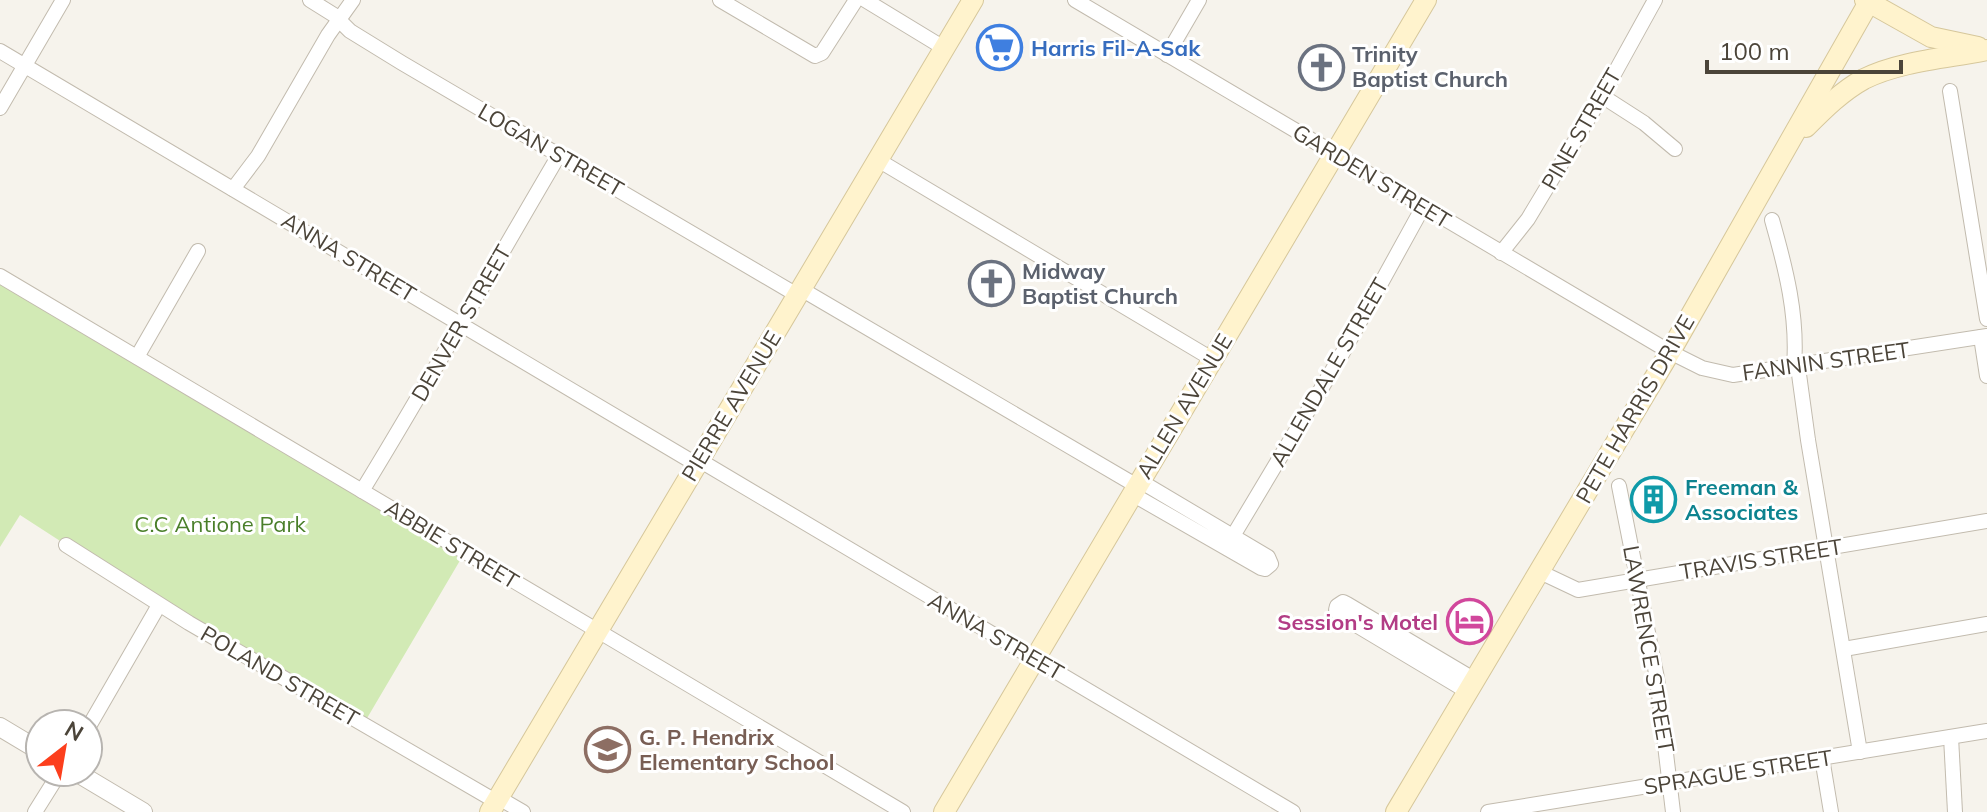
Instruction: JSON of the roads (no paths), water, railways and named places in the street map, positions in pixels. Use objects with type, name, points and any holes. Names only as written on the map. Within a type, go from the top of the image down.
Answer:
[{"type":"main road","name":"PIERRE AVENUE","points":[[495,804],[973,0]]},
{"type":"main road","name":"ALLEN AVENUE","points":[[944,812],[1426,0]]},
{"type":"main road","points":[[1868,1],[1931,37],[1987,49]]},
{"type":"main road","name":"PETE HARRIS DRIVE","points":[[1396,812],[1670,352],[1868,1]]},
{"type":"main road","points":[[1786,147],[1831,101],[1865,79],[1901,67],[1987,49]]},
{"type":"street","points":[[0,108],[63,0]]},
{"type":"street","name":"LOGAN STREET","points":[[310,0],[350,31],[402,63],[1136,487],[1261,568],[1271,564],[1268,557],[1233,536],[1136,487]]},
{"type":"street","points":[[233,189],[258,156],[353,0]]},
{"type":"street","points":[[720,0],[815,56],[822,53],[856,0]]},
{"type":"street","points":[[865,0],[944,48]]},
{"type":"street","name":"GARDEN STREET","points":[[1075,0],[1670,352]]},
{"type":"street","points":[[1167,55],[1199,0]]},
{"type":"street","name":"PINE STREET","points":[[1501,253],[1528,219],[1655,0]]},
{"type":"street","name":"ANNA STREET","points":[[0,51],[1293,812]]},
{"type":"street","points":[[1950,91],[1987,319]]},
{"type":"street","points":[[1602,96],[1644,123],[1675,149]]},
{"type":"street","name":"DENVER STREET","points":[[362,491],[429,383],[559,155]]},
{"type":"street","points":[[878,160],[1212,359]]},
{"type":"street","name":"ALLENDALE STREET","points":[[1233,536],[1342,354],[1423,207]]},
{"type":"street","points":[[1772,220],[1790,288],[1796,367],[1860,752]]},
{"type":"street","points":[[137,357],[198,251]]},
{"type":"street","name":"ABBIE STREET","points":[[0,276],[903,812]]},
{"type":"street","points":[[1984,336],[1987,376]]},
{"type":"street","name":"FANNIN STREET","points":[[1670,352],[1702,368],[1733,375],[1984,336]]},
{"type":"street","name":"LAWRENCE STREET","points":[[1619,486],[1663,714],[1673,812]]},
{"type":"street","name":"TRAVIS STREET","points":[[1540,572],[1578,590],[1987,521]]},
{"type":"street","name":"POLAND STREET","points":[[66,545],[159,605],[495,804],[523,812]]},
{"type":"street","points":[[1343,602],[1347,604],[1472,686],[1341,616],[1336,610],[1337,606],[1343,602]]},
{"type":"street","points":[[100,708],[159,605]]},
{"type":"street","points":[[1844,649],[1987,624]]},
{"type":"street","points":[[0,727],[24,741]]},
{"type":"street","name":"SPRAGUE STREET","points":[[1488,812],[1987,731]]},
{"type":"street","points":[[1951,737],[1955,812]]},
{"type":"street","points":[[1822,758],[1831,812]]},
{"type":"street","points":[[35,812],[50,788]]},
{"type":"street","points":[[103,788],[143,812]]},
{"type":"place","name":"Harris Fil-A-Sak","points":[[1000,48]]},
{"type":"place","name":"Trinity Baptist Church","points":[[1321,67]]},
{"type":"place","name":"Midway Baptist Church","points":[[991,284]]},
{"type":"place","name":"Freeman & Associates","points":[[1654,500]]},
{"type":"place","name":"Session's Motel","points":[[1469,622]]},
{"type":"place","name":"G. P. Hendrix Elementary School","points":[[608,750]]},
{"type":"park label","name":"C.C Antione Park","points":[[220,524]]}]
